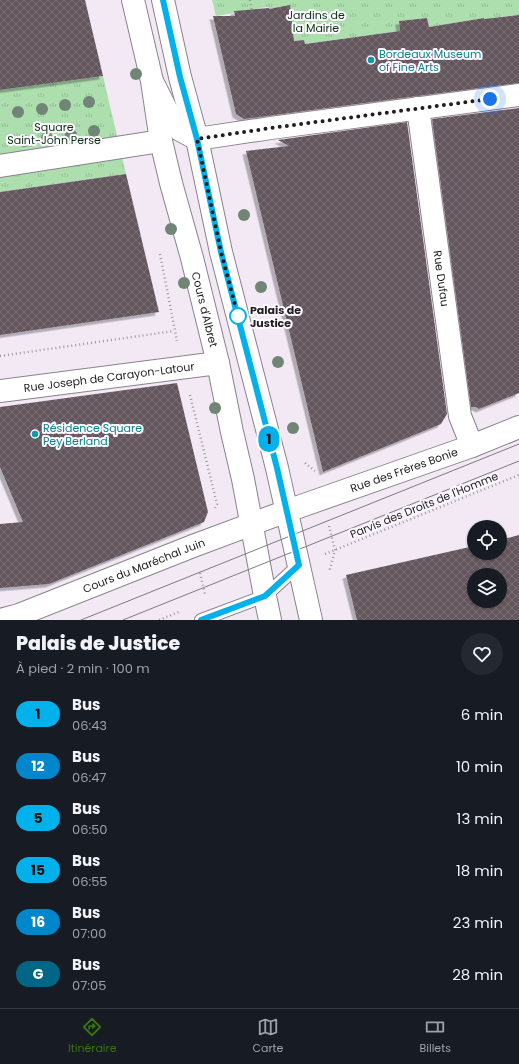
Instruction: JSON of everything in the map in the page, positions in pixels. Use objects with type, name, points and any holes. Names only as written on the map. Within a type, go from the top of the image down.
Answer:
[{"type":"main road","name":"Cours d'Albret","points":[[133,0],[152,81],[160,142],[192,258],[218,363],[243,479],[270,620]]},
{"type":"main road","points":[[163,0],[180,77],[197,139],[221,252],[287,511],[311,620]]},
{"type":"main road","points":[[152,81],[170,117],[180,130],[197,139],[519,95]]},
{"type":"main road","name":"Rue Dufau","points":[[418,108],[460,416],[472,446]]},
{"type":"main road","points":[[0,166],[160,142]]},
{"type":"main road","name":"Rue Joseph de Carayon-Latour","points":[[0,390],[218,363]]},
{"type":"main road","name":"Rue des Frères Bonie","points":[[287,511],[472,446],[519,427]]},
{"type":"main road","name":"Cours du Maréchal Juin","points":[[0,620],[19,615],[193,546],[287,511]]},
{"type":"lane","points":[[206,618],[265,596],[299,565]]},
{"type":"path","points":[[250,0],[252,11]]},
{"type":"path","points":[[159,248],[174,331],[217,504],[214,511]]},
{"type":"path","points":[[0,356],[174,331]]},
{"type":"path","name":"Parvis des Droits de l'Homme","points":[[335,550],[519,475]]},
{"type":"path","points":[[193,546],[206,618]]},
{"type":"green space","name":"Jardins de la Mairie","points":[[212,0],[519,0],[519,15],[484,18],[429,27],[427,18],[399,21],[400,31],[305,44],[304,40],[294,41],[289,6],[269,9],[268,7],[259,8],[259,10],[234,11],[234,13],[216,16]]},
{"type":"green space","name":"Square Saint-John Perse","points":[[103,76],[126,174],[0,192],[0,90]]},
{"type":"building","points":[[0,0],[85,0],[103,76],[0,90]]},
{"type":"building","name":"Bordeaux Museum of Fine Arts","points":[[290,5],[294,41],[304,40],[305,44],[400,31],[399,21],[427,18],[429,27],[484,18],[519,15],[519,83],[244,119],[236,114],[213,16],[235,16],[234,11],[269,9]]},
{"type":"building","points":[[519,108],[519,393],[479,409],[476,407],[471,407],[432,119]]},
{"type":"building","points":[[407,122],[447,414],[441,424],[323,472],[246,151],[289,146],[278,140]]},
{"type":"building","points":[[126,174],[159,312],[0,335],[0,192]]},
{"type":"building","points":[[177,383],[208,512],[204,522],[49,584],[0,588],[0,524],[23,522],[0,467],[0,407]]},
{"type":"building","points":[[519,535],[519,620],[357,620],[346,575],[467,548],[467,560],[507,560],[507,538]]},
{"type":"tram line","points":[[81,620],[519,444]]},
{"type":"tram line","points":[[123,620],[519,461]]},
{"type":"bus line","name":"1","points":[[163,0],[180,77],[197,139],[221,252],[277,468],[299,565],[265,596],[201,620]]},
{"type":"place","name":"Bordeaux Museum of Fine Arts","points":[[371,60]]},
{"type":"place","name":"Palais de Justice","points":[[238,316]]},
{"type":"place","name":"Résidence Square Pey Berland","points":[[35,434]]},
{"type":"route","points":[[238,316],[239,320],[221,252],[197,139],[490,99]]}]
